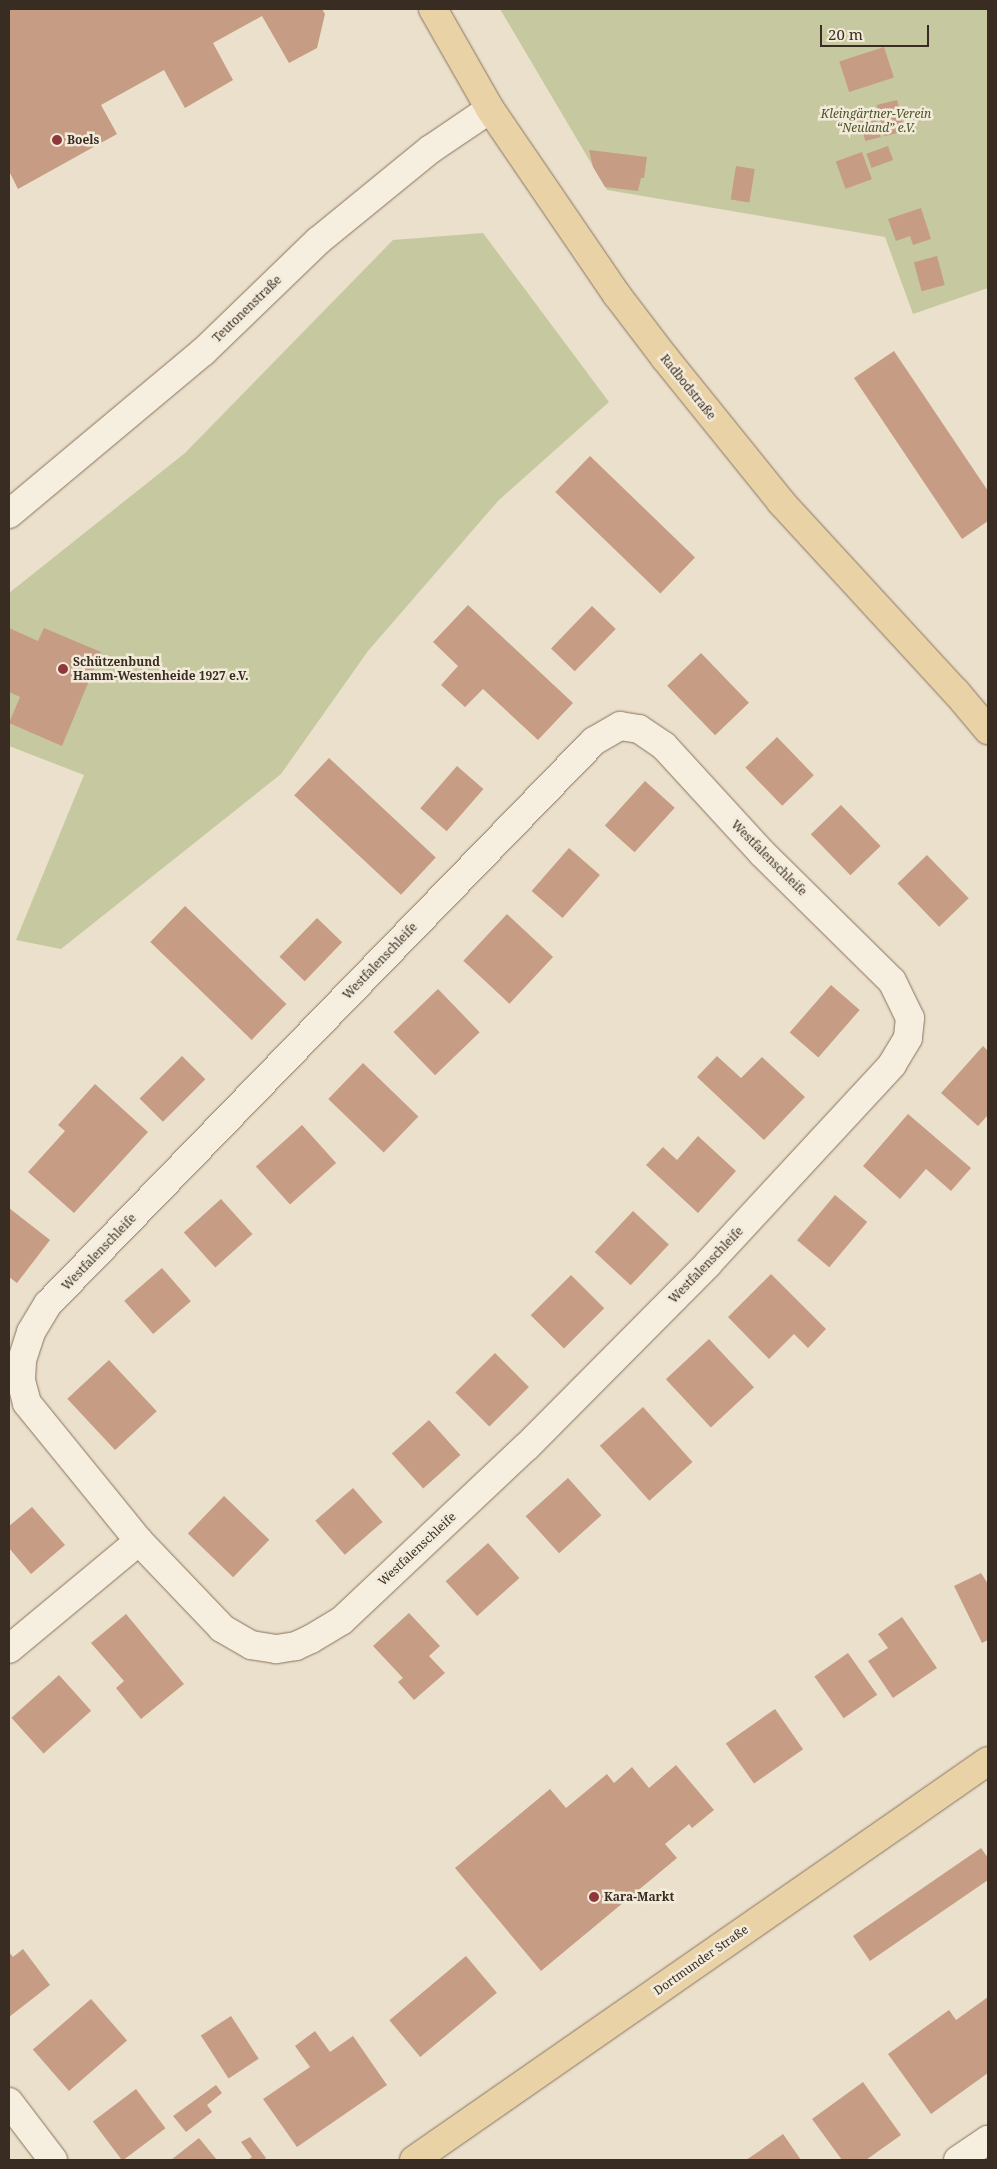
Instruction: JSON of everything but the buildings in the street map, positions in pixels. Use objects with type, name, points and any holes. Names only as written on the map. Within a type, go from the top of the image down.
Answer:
[{"type":"main road","name":"Radbodstraße","points":[[433,9],[490,109],[617,295],[665,358],[781,502],[956,692],[988,730]]},
{"type":"main road","name":"Dortmunder Straße","points":[[414,2160],[988,1761]]},
{"type":"street","name":"Teutonenstraße","points":[[9,514],[202,352],[318,241],[431,149],[490,109]]},
{"type":"street","name":"Westfalenschleife","points":[[620,726],[639,729],[664,746],[762,853],[892,981],[910,1018],[908,1038],[892,1065],[694,1278],[527,1446],[341,1621],[296,1646],[276,1649],[251,1645],[222,1628],[139,1541],[27,1403],[21,1380],[22,1360],[31,1332],[48,1304],[594,741],[620,726]]},
{"type":"street","points":[[9,1649],[139,1541]]},
{"type":"street","points":[[9,2102],[53,2160]]},
{"type":"street","points":[[964,2159],[988,2140]]},
{"type":"green space","name":"Kleingärtner-Verein “Neuland” e.V.","points":[[500,9],[988,9],[988,288],[913,314],[885,237],[607,190]]},
{"type":"green space","points":[[483,233],[609,402],[498,501],[368,651],[281,774],[61,949],[16,940],[84,775],[9,746],[9,593],[185,453],[393,240]]},
{"type":"place","name":"Boels","points":[[57,140]]},
{"type":"place","name":"Schützenbund Hamm-Westenheide 1927 e.V.","points":[[63,669]]},
{"type":"place","name":"Kara-Markt","points":[[594,1897]]}]
